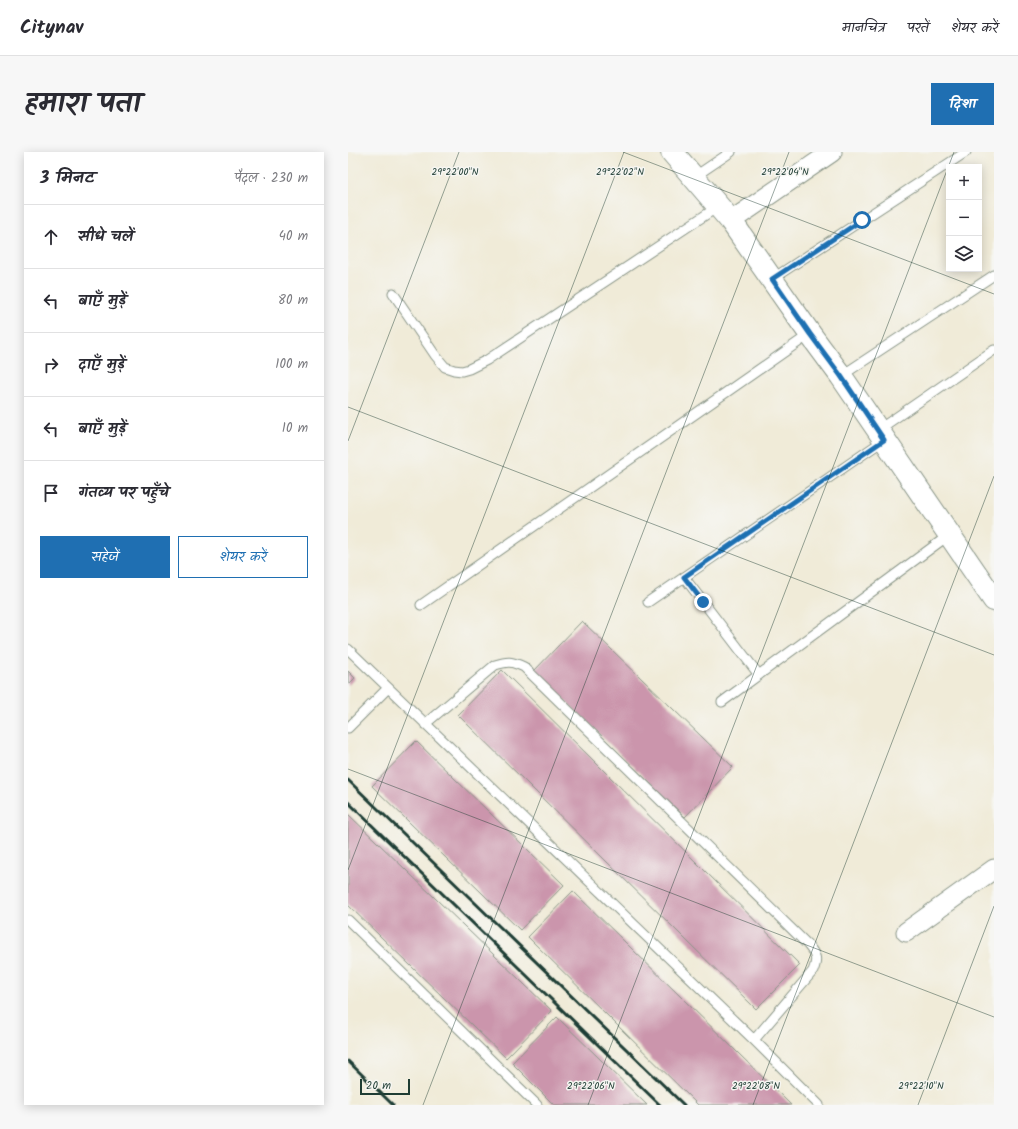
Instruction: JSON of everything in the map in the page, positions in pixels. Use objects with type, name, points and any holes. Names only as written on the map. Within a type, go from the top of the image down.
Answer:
[{"type":"main road","points":[[672,152],[725,213],[841,376],[994,600]]},
{"type":"street","points":[[725,213],[832,152]]},
{"type":"street","points":[[906,932],[994,869]]},
{"type":"lane","points":[[694,177],[731,152]]},
{"type":"lane","points":[[772,279],[966,152]]},
{"type":"lane","points":[[393,293],[435,355],[445,367],[462,371],[487,360],[725,213]]},
{"type":"lane","points":[[841,376],[994,274]]},
{"type":"lane","points":[[421,605],[810,334]]},
{"type":"lane","points":[[648,602],[881,435],[994,350]]},
{"type":"lane","points":[[722,702],[949,535]]},
{"type":"lane","points":[[684,577],[759,675]]},
{"type":"lane","points":[[348,649],[754,1040],[819,1105]]},
{"type":"lane","points":[[425,724],[495,665],[513,662],[524,667],[803,939],[815,953],[816,962],[813,971],[754,1040]]},
{"type":"lane","points":[[348,728],[388,688]]},
{"type":"lane","points":[[348,920],[537,1105]]},
{"type":"building","points":[[582,621],[733,767],[685,817],[534,671]]},
{"type":"building","points":[[502,670],[800,965],[756,1009],[458,715]]},
{"type":"building","points":[[348,671],[355,678],[348,685]]},
{"type":"building","points":[[416,741],[564,885],[520,930],[372,786]]},
{"type":"building","points":[[348,814],[552,1011],[506,1058],[348,905]]},
{"type":"building","points":[[573,891],[791,1105],[698,1105],[528,937]]},
{"type":"building","points":[[557,1017],[647,1105],[554,1105],[512,1063]]},
{"type":"railway","points":[[348,780],[684,1105]]},
{"type":"railway","points":[[348,802],[660,1105]]},
{"type":"railway","points":[[348,1061],[393,1105]]},
{"type":"route","points":[[703,602],[684,577],[884,440],[841,376],[772,279],[862,220]]}]
